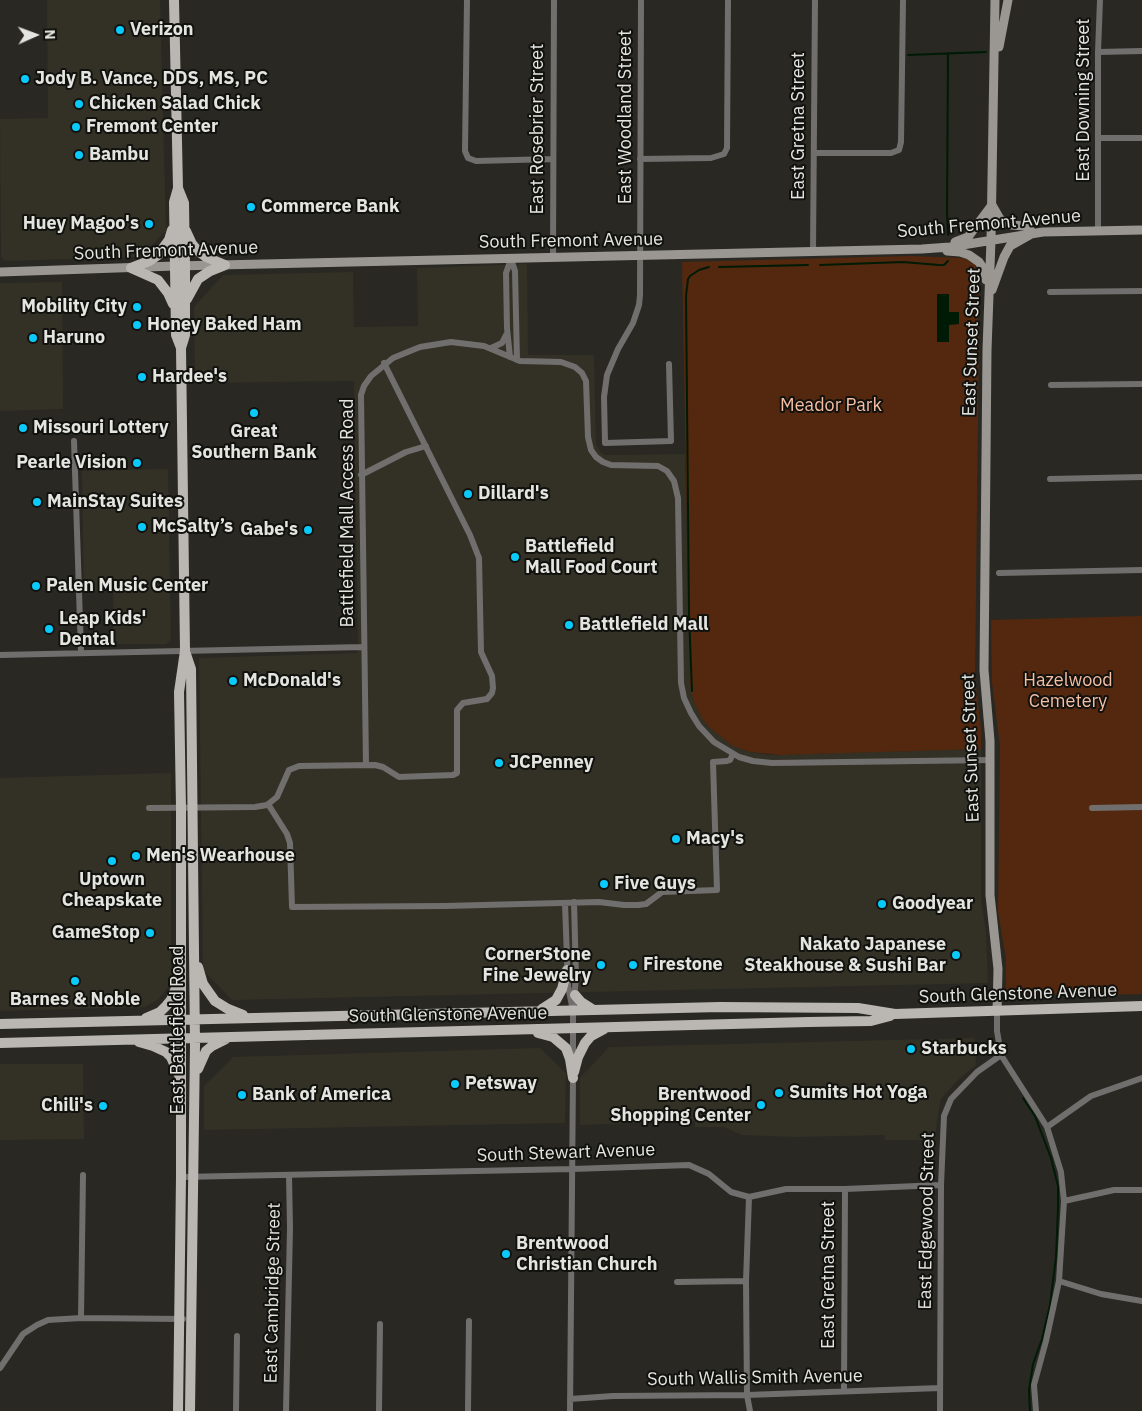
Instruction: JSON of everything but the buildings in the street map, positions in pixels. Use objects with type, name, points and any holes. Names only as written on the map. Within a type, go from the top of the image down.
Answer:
[{"type":"main road","name":"East Battlefield Road","points":[[174,0],[178,188],[174,202],[179,224],[180,266],[185,308],[185,335],[181,348],[185,650],[179,692],[181,808],[181,1177],[178,1411]]},
{"type":"main road","name":"East Sunset Street","points":[[995,0],[992,205],[984,493],[984,670],[991,760],[990,896],[998,969],[997,1011]]},
{"type":"main road","name":"East Sunset Street","points":[[995,64],[1008,0]]},
{"type":"main road","points":[[933,249],[968,237],[992,205],[1000,219],[1011,225],[1025,226],[1032,233],[1010,246],[989,297]]},
{"type":"main road","points":[[131,268],[158,255],[179,224],[198,250],[206,257],[225,265]]},
{"type":"main road","name":"South Fremont Avenue","points":[[0,272],[180,266],[933,249],[1032,233],[1142,230]]},
{"type":"main road","points":[[933,249],[960,252],[970,255],[979,262],[985,271],[989,297]]},
{"type":"main road","points":[[185,308],[188,295],[198,279],[210,271],[225,265]]},
{"type":"main road","name":"East Battlefield Road","points":[[180,266],[176,335],[181,348]]},
{"type":"main road","points":[[131,268],[158,280],[163,285],[172,300],[176,314]]},
{"type":"main road","name":"East Battlefield Road","points":[[185,650],[191,668],[195,1019],[190,1411]]},
{"type":"main road","points":[[194,954],[203,984],[215,1001],[228,1010],[254,1018]]},
{"type":"main road","points":[[536,1011],[556,1000],[562,989],[567,970]]},
{"type":"main road","points":[[135,1021],[152,1016],[166,1006],[175,993],[180,973]]},
{"type":"main road","points":[[575,995],[581,1002],[593,1009]]},
{"type":"main road","name":"South Glenstone Avenue","points":[[0,1024],[720,1006],[858,1008],[895,1014],[1142,1006]]},
{"type":"main road","name":"South Glenstone Avenue","points":[[0,1043],[871,1020],[895,1014]]},
{"type":"main road","points":[[573,1078],[578,1057],[585,1043],[596,1033],[608,1028]]},
{"type":"main road","points":[[518,1030],[546,1034],[562,1043],[568,1052],[573,1078]]},
{"type":"main road","points":[[195,1080],[200,1062],[206,1051],[217,1042],[231,1037]]},
{"type":"main road","points":[[131,1039],[166,1052],[176,1066],[181,1084]]},
{"type":"street","points":[[467,0],[465,151],[468,158],[476,161],[553,160]]},
{"type":"street","name":"East Rosebrier Street","points":[[553,257],[554,0]]},
{"type":"street","name":"East Woodland Street","points":[[641,0],[639,305],[634,323],[613,359],[605,384],[605,443],[671,441],[669,364]]},
{"type":"street","points":[[640,158],[711,158],[724,154],[728,141],[728,0]]},
{"type":"street","name":"East Gretna Street","points":[[813,252],[815,0]]},
{"type":"street","points":[[814,153],[891,152],[900,150],[902,0]]},
{"type":"street","name":"East Downing Street","points":[[1098,231],[1098,52],[1100,0]]},
{"type":"street","points":[[1098,52],[1142,51]]},
{"type":"street","points":[[1098,138],[1142,138]]},
{"type":"street","points":[[510,357],[507,328],[506,273],[511,258]]},
{"type":"street","points":[[511,258],[515,272],[517,360]]},
{"type":"street","points":[[1050,292],[1142,291]]},
{"type":"street","points":[[491,348],[502,343],[507,328]]},
{"type":"street","name":"Battlefield Mall Access Road","points":[[366,765],[361,395],[366,382],[384,363],[407,351],[437,343],[465,343],[491,348],[525,362],[558,362],[575,367],[582,373],[586,381],[588,437],[591,450],[596,457],[611,465],[658,466],[667,471],[674,480],[677,492],[680,660],[683,691],[687,706],[699,726],[714,742],[733,754],[753,761],[782,763],[991,760]]},
{"type":"street","points":[[149,808],[254,807],[267,804],[277,797],[286,774],[295,767],[366,765],[383,767],[399,776],[456,774],[458,768],[457,710],[463,703],[488,699],[493,688],[492,676],[481,652],[478,553],[384,363]]},
{"type":"street","points":[[1051,385],[1142,384]]},
{"type":"street","points":[[74,441],[81,652]]},
{"type":"street","points":[[361,475],[406,452],[426,446]]},
{"type":"street","points":[[1050,479],[1142,476]]},
{"type":"street","points":[[999,573],[1142,570]]},
{"type":"street","points":[[0,655],[364,647]]},
{"type":"street","points":[[267,804],[287,834],[290,843],[292,907],[574,902],[638,905],[646,904],[662,892],[717,890],[713,762],[727,761],[733,754]]},
{"type":"street","points":[[1092,808],[1142,807]]},
{"type":"street","points":[[572,1010],[575,995],[574,902]]},
{"type":"street","points":[[566,903],[567,970],[573,1029],[570,1411]]},
{"type":"street","name":"East Sunset Street","points":[[997,1011],[997,1031],[1001,1055],[1047,1127],[1061,1172],[1064,1200],[1059,1281],[1034,1385],[1036,1411]]},
{"type":"street","name":"East Edgewood Street","points":[[940,1411],[941,1184],[944,1116],[951,1099],[976,1072],[1001,1055]]},
{"type":"street","points":[[1047,1127],[1091,1096],[1142,1078]]},
{"type":"street","name":"South Stewart Avenue","points":[[181,1177],[689,1165],[709,1174],[731,1192],[749,1197]]},
{"type":"street","points":[[81,1318],[83,1175]]},
{"type":"street","name":"East Cambridge Street","points":[[286,1411],[290,1228],[289,1175]]},
{"type":"street","points":[[750,1411],[747,1395],[746,1281],[749,1197],[786,1189],[845,1189],[941,1184]]},
{"type":"street","name":"East Gretna Street","points":[[844,1391],[845,1189]]},
{"type":"street","points":[[1064,1200],[1114,1190],[1142,1190]]},
{"type":"street","points":[[677,1282],[746,1281]]},
{"type":"street","points":[[1059,1281],[1101,1294],[1142,1301]]},
{"type":"street","points":[[0,1368],[20,1338],[32,1327],[54,1319],[192,1319]]},
{"type":"street","points":[[468,1411],[469,1321]]},
{"type":"street","points":[[378,1411],[380,1324]]},
{"type":"street","points":[[236,1411],[237,1336]]},
{"type":"street","name":"South Wallis Smith Avenue","points":[[570,1398],[747,1395],[940,1388]]},
{"type":"shaded area","name":"Fremont Center","points":[[47,0],[160,0],[166,231],[140,257],[5,261],[1,257],[0,119],[48,118]]},
{"type":"shaded area","name":"Battlefield Mall","points":[[527,264],[528,355],[594,355],[596,443],[601,453],[605,455],[685,454],[690,684],[694,702],[709,727],[733,746],[750,752],[768,755],[981,749],[981,900],[986,931],[988,983],[232,1000],[203,970],[199,658],[358,653],[354,381],[195,383],[194,307],[223,275],[353,272],[354,327],[418,326],[417,268]]},
{"type":"shaded area","points":[[62,282],[63,409],[0,411],[0,283]]},
{"type":"shaded area","points":[[937,294],[949,294],[949,312],[959,312],[959,324],[949,325],[949,342],[937,342]]},
{"type":"shaded area","points":[[168,469],[171,640],[166,644],[114,644],[113,591],[84,591],[82,471]]},
{"type":"shaded area","points":[[171,773],[171,983],[159,999],[145,1007],[0,1011],[0,778]]},
{"type":"shaded area","name":"Brentwood Shopping Center","points":[[975,1038],[976,1065],[957,1081],[941,1099],[935,1140],[885,1140],[885,1135],[796,1137],[742,1135],[724,1127],[695,1127],[695,1121],[580,1125],[580,1078],[609,1047]]},
{"type":"shaded area","points":[[540,1048],[566,1073],[565,1123],[204,1130],[204,1086],[233,1057]]},
{"type":"shaded area","points":[[0,1064],[83,1064],[84,1139],[0,1140]]},
{"type":"green space","name":"Meador Park","points":[[911,256],[964,258],[975,265],[980,276],[977,313],[979,329],[975,677],[981,729],[981,749],[781,755],[750,752],[733,746],[709,727],[694,702],[690,684],[682,262]]},
{"type":"green space","name":"Hazelwood Cemetery","points":[[1142,616],[1142,994],[1010,995],[1006,991],[1006,959],[998,912],[1000,746],[992,682],[991,620]]},
{"type":"waterway","points":[[908,55],[986,52]]},
{"type":"waterway","points":[[948,53],[948,235]]},
{"type":"waterway","points":[[820,265],[903,262],[944,265],[948,261]]},
{"type":"waterway","points":[[719,267],[808,265]]},
{"type":"waterway","points":[[692,691],[689,613],[686,296],[690,276],[699,270],[709,267]]},
{"type":"waterway","points":[[1023,1098],[1035,1116],[1051,1158],[1058,1186],[1056,1257],[1050,1305],[1042,1339],[1033,1364],[1029,1390],[1030,1411]]},
{"type":"place","name":"Verizon","points":[[120,30]]},
{"type":"place","name":"Jody B. Vance, DDS, MS, PC","points":[[25,79]]},
{"type":"place","name":"Chicken Salad Chick","points":[[79,104]]},
{"type":"place","name":"Fremont Center","points":[[76,127]]},
{"type":"place","name":"Bambu","points":[[79,155]]},
{"type":"place","name":"Commerce Bank","points":[[251,207]]},
{"type":"place","name":"Huey Magoo's","points":[[149,224]]},
{"type":"place","name":"Mobility City","points":[[137,307]]},
{"type":"place","name":"Honey Baked Ham","points":[[137,325]]},
{"type":"place","name":"Haruno","points":[[33,338]]},
{"type":"place","name":"Hardee's","points":[[142,377]]},
{"type":"place","name":"Great Southern Bank","points":[[254,413]]},
{"type":"place","name":"Missouri Lottery","points":[[23,428]]},
{"type":"place","name":"Pearle Vision","points":[[137,463]]},
{"type":"place","name":"Dillard's","points":[[468,494]]},
{"type":"place","name":"MainStay Suites","points":[[37,502]]},
{"type":"place","name":"McSalty’s","points":[[142,527]]},
{"type":"place","name":"Gabe's","points":[[308,530]]},
{"type":"place","name":"Battlefield Mall Food Court","points":[[515,557]]},
{"type":"place","name":"Palen Music Center","points":[[36,586]]},
{"type":"place","name":"Battlefield Mall","points":[[569,625]]},
{"type":"place","name":"Leap Kids' Dental","points":[[49,629]]},
{"type":"place","name":"McDonald's","points":[[233,681]]},
{"type":"place","name":"JCPenney","points":[[499,763]]},
{"type":"place","name":"Macy's","points":[[676,839]]},
{"type":"place","name":"Men's Wearhouse","points":[[136,856]]},
{"type":"place","name":"Uptown Cheapskate","points":[[112,861]]},
{"type":"place","name":"Five Guys","points":[[604,884]]},
{"type":"place","name":"Goodyear","points":[[882,904]]},
{"type":"place","name":"GameStop","points":[[150,933]]},
{"type":"place","name":"Nakato Japanese Steakhouse & Sushi Bar","points":[[956,955]]},
{"type":"place","name":"CornerStone Fine Jewelry","points":[[601,965]]},
{"type":"place","name":"Firestone","points":[[633,965]]},
{"type":"place","name":"Barnes & Noble","points":[[75,981]]},
{"type":"place","name":"Starbucks","points":[[911,1049]]},
{"type":"place","name":"Petsway","points":[[455,1084]]},
{"type":"place","name":"Sumits Hot Yoga","points":[[779,1093]]},
{"type":"place","name":"Bank of America","points":[[242,1095]]},
{"type":"place","name":"Brentwood Shopping Center","points":[[761,1105]]},
{"type":"place","name":"Chili's","points":[[103,1106]]},
{"type":"place","name":"Brentwood Christian Church","points":[[506,1254]]}]
